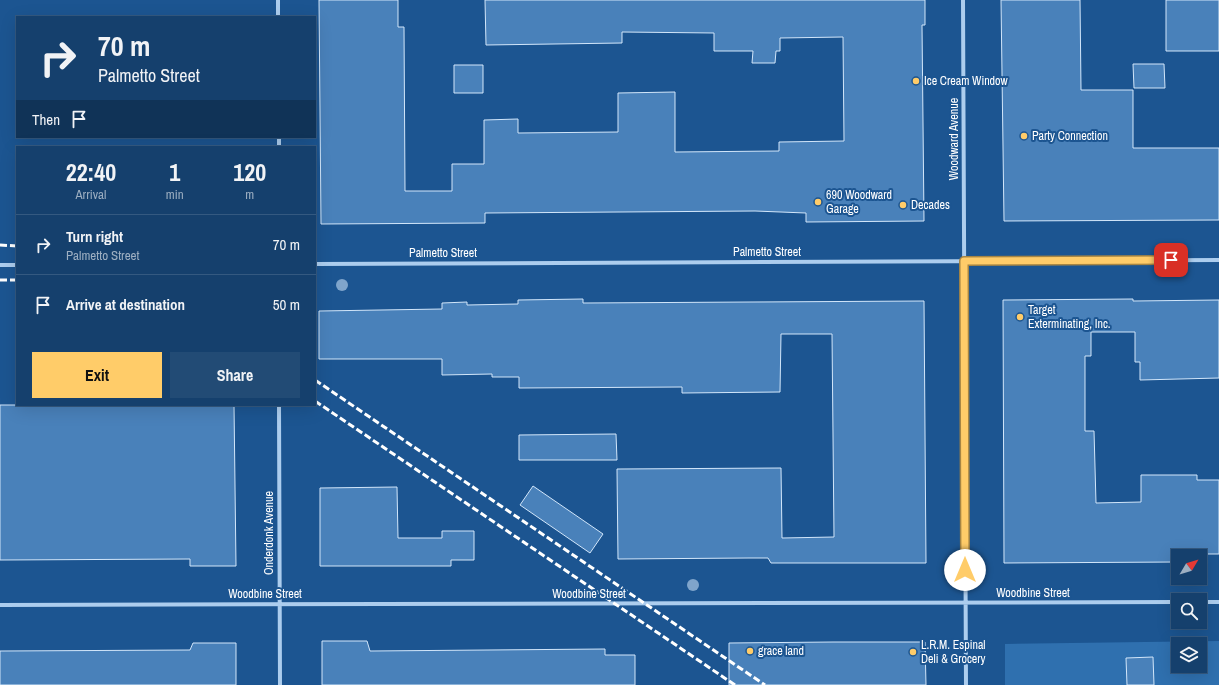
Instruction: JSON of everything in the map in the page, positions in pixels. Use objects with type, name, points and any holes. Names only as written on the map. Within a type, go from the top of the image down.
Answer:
[{"type":"street","points":[[278,0],[278,16]]},
{"type":"street","name":"Woodward Avenue","points":[[963,0],[966,685]]},
{"type":"street","name":"Palmetto Street","points":[[316,264],[1219,260]]},
{"type":"street","points":[[0,265],[16,265]]},
{"type":"street","name":"Onderdonk Avenue","points":[[279,406],[280,685]]},
{"type":"street","name":"Woodbine Street","points":[[0,605],[965,604],[1171,602]]},
{"type":"street","points":[[1207,602],[1219,602]]},
{"type":"shaded area","points":[[1207,641],[1219,641],[1219,685],[1005,685],[1005,644],[1171,642],[1171,673],[1207,673]]},
{"type":"building","points":[[319,0],[398,0],[398,27],[404,27],[405,191],[452,191],[452,164],[484,164],[484,120],[518,119],[518,133],[618,132],[618,93],[675,92],[675,152],[779,151],[779,142],[844,141],[843,37],[780,38],[780,51],[776,51],[775,63],[752,63],[753,51],[714,51],[714,33],[622,32],[622,43],[486,45],[485,0],[925,0],[925,25],[922,25],[924,221],[806,222],[806,213],[755,211],[485,213],[485,223],[321,224]]},
{"type":"building","points":[[1001,0],[1080,0],[1081,90],[1133,90],[1133,148],[1219,148],[1219,220],[1004,221]]},
{"type":"building","points":[[1166,0],[1219,0],[1219,51],[1166,51]]},
{"type":"building","points":[[1133,64],[1164,64],[1165,88],[1134,88]]},
{"type":"building","points":[[454,65],[483,65],[483,93],[454,93]]},
{"type":"building","points":[[583,299],[583,303],[924,301],[926,563],[771,563],[768,558],[618,559],[617,469],[781,468],[782,538],[834,537],[832,334],[781,334],[780,392],[682,393],[682,387],[519,388],[519,377],[492,377],[492,374],[442,375],[442,359],[319,359],[319,311],[442,309],[442,303],[467,302],[467,305],[518,304],[518,300]]},
{"type":"building","points":[[1003,300],[1219,300],[1219,378],[1140,380],[1140,362],[1135,362],[1135,332],[1091,332],[1091,356],[1085,356],[1085,431],[1094,431],[1096,503],[1141,502],[1141,475],[1197,475],[1197,480],[1219,480],[1219,554],[1207,554],[1207,549],[1171,549],[1171,562],[1004,563]]},
{"type":"building","points":[[0,405],[234,406],[236,566],[190,566],[190,559],[0,560]]},
{"type":"building","points":[[616,434],[617,460],[519,460],[519,435]]},
{"type":"building","points":[[533,486],[603,534],[590,553],[520,505]]},
{"type":"building","points":[[397,487],[398,538],[442,538],[442,531],[474,531],[474,560],[451,560],[451,566],[320,566],[320,488]]},
{"type":"building","points":[[322,641],[367,641],[370,651],[605,649],[605,655],[635,655],[635,685],[322,685]]},
{"type":"building","points":[[925,642],[926,685],[729,685],[729,643]]},
{"type":"building","points":[[193,643],[236,643],[236,685],[0,685],[0,651],[190,650]]},
{"type":"building","points":[[1153,657],[1154,685],[1127,685],[1126,658]]},
{"type":"railway","points":[[0,245],[16,246]]},
{"type":"railway","points":[[0,280],[16,280]]},
{"type":"railway","points":[[316,381],[765,685]]},
{"type":"railway","points":[[316,402],[735,685]]},
{"type":"place","name":"Ice Cream Window","points":[[916,81]]},
{"type":"place","name":"Party Connection","points":[[1024,136]]},
{"type":"place","name":"690 Woodward Garage","points":[[818,202]]},
{"type":"place","name":"Decades","points":[[903,205]]},
{"type":"place","name":"Target Exterminating, Inc.","points":[[1020,317]]},
{"type":"place","name":"grace land","points":[[750,651]]},
{"type":"place","name":"L.R.M. Espinal Deli & Grocery","points":[[913,652]]},
{"type":"route","points":[[965,570],[964,261],[1171,260]]}]
